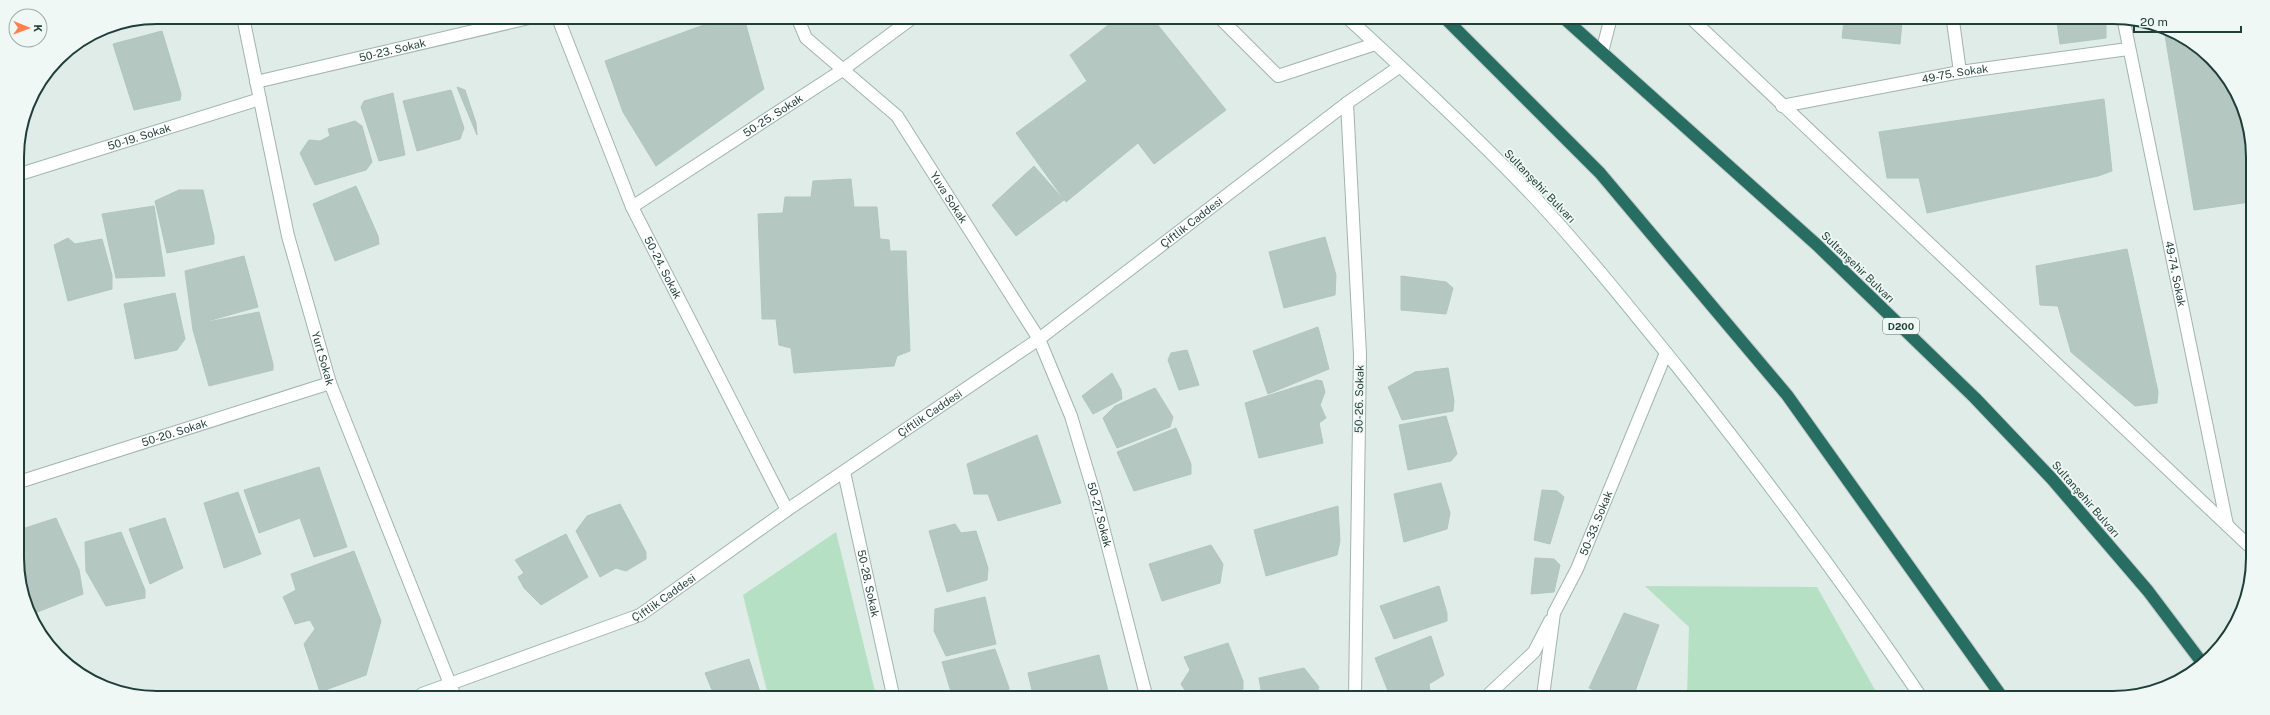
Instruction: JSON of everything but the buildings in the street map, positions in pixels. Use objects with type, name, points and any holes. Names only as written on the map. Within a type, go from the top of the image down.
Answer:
[{"type":"highway","points":[[1451,24],[1600,173],[1787,394],[1998,691]]},
{"type":"highway","name":"Sultanşehir Bulvarı","points":[[1570,24],[1817,245],[1975,398],[2052,479],[2148,591],[2199,659]]},
{"type":"street","name":"Yurt Sokak","points":[[244,24],[288,236],[330,383],[453,689]]},
{"type":"street","name":"50-23. Sokak","points":[[256,82],[503,24]]},
{"type":"street","name":"50-24. Sokak","points":[[560,24],[632,207],[787,510]]},
{"type":"street","name":"Yuva Sokak","points":[[800,24],[806,38],[841,71],[897,116],[1039,339]]},
{"type":"street","name":"50-25. Sokak","points":[[632,207],[841,71],[904,24]]},
{"type":"street","points":[[1226,24],[1278,76],[1376,44]]},
{"type":"street","name":"Sultanşehir Bulvarı","points":[[1354,24],[1400,66],[1536,199],[1589,257],[1782,502],[1874,628],[1917,691]]},
{"type":"street","points":[[1602,52],[1609,24]]},
{"type":"street","points":[[1697,24],[1782,106],[2246,543]]},
{"type":"street","points":[[1953,24],[1960,72]]},
{"type":"street","name":"49-74. Sokak","points":[[2124,25],[2128,49],[2227,525]]},
{"type":"street","name":"49-75. Sokak","points":[[1782,106],[1960,72],[2128,49]]},
{"type":"street","name":"Çiftlik Caddesi","points":[[441,691],[453,689],[640,615],[787,510],[1039,339],[1347,103],[1400,66]]},
{"type":"street","name":"50-19. Sokak","points":[[24,173],[260,99]]},
{"type":"street","name":"50-26. Sokak","points":[[1347,103],[1360,354],[1355,691]]},
{"type":"street","name":"50-27. Sokak","points":[[1039,339],[1071,416],[1095,496],[1145,691]]},
{"type":"street","name":"50-33. Sokak","points":[[1544,691],[1554,613],[1577,569],[1666,353]]},
{"type":"street","name":"50-20. Sokak","points":[[24,480],[330,383]]},
{"type":"street","name":"50-28. Sokak","points":[[844,472],[892,691]]},
{"type":"street","points":[[1492,691],[1534,652],[1554,613]]},
{"type":"green space","points":[[836,532],[875,691],[767,691],[743,595]]},
{"type":"green space","points":[[1645,586],[1817,587],[1876,691],[1687,691],[1689,627]]}]
